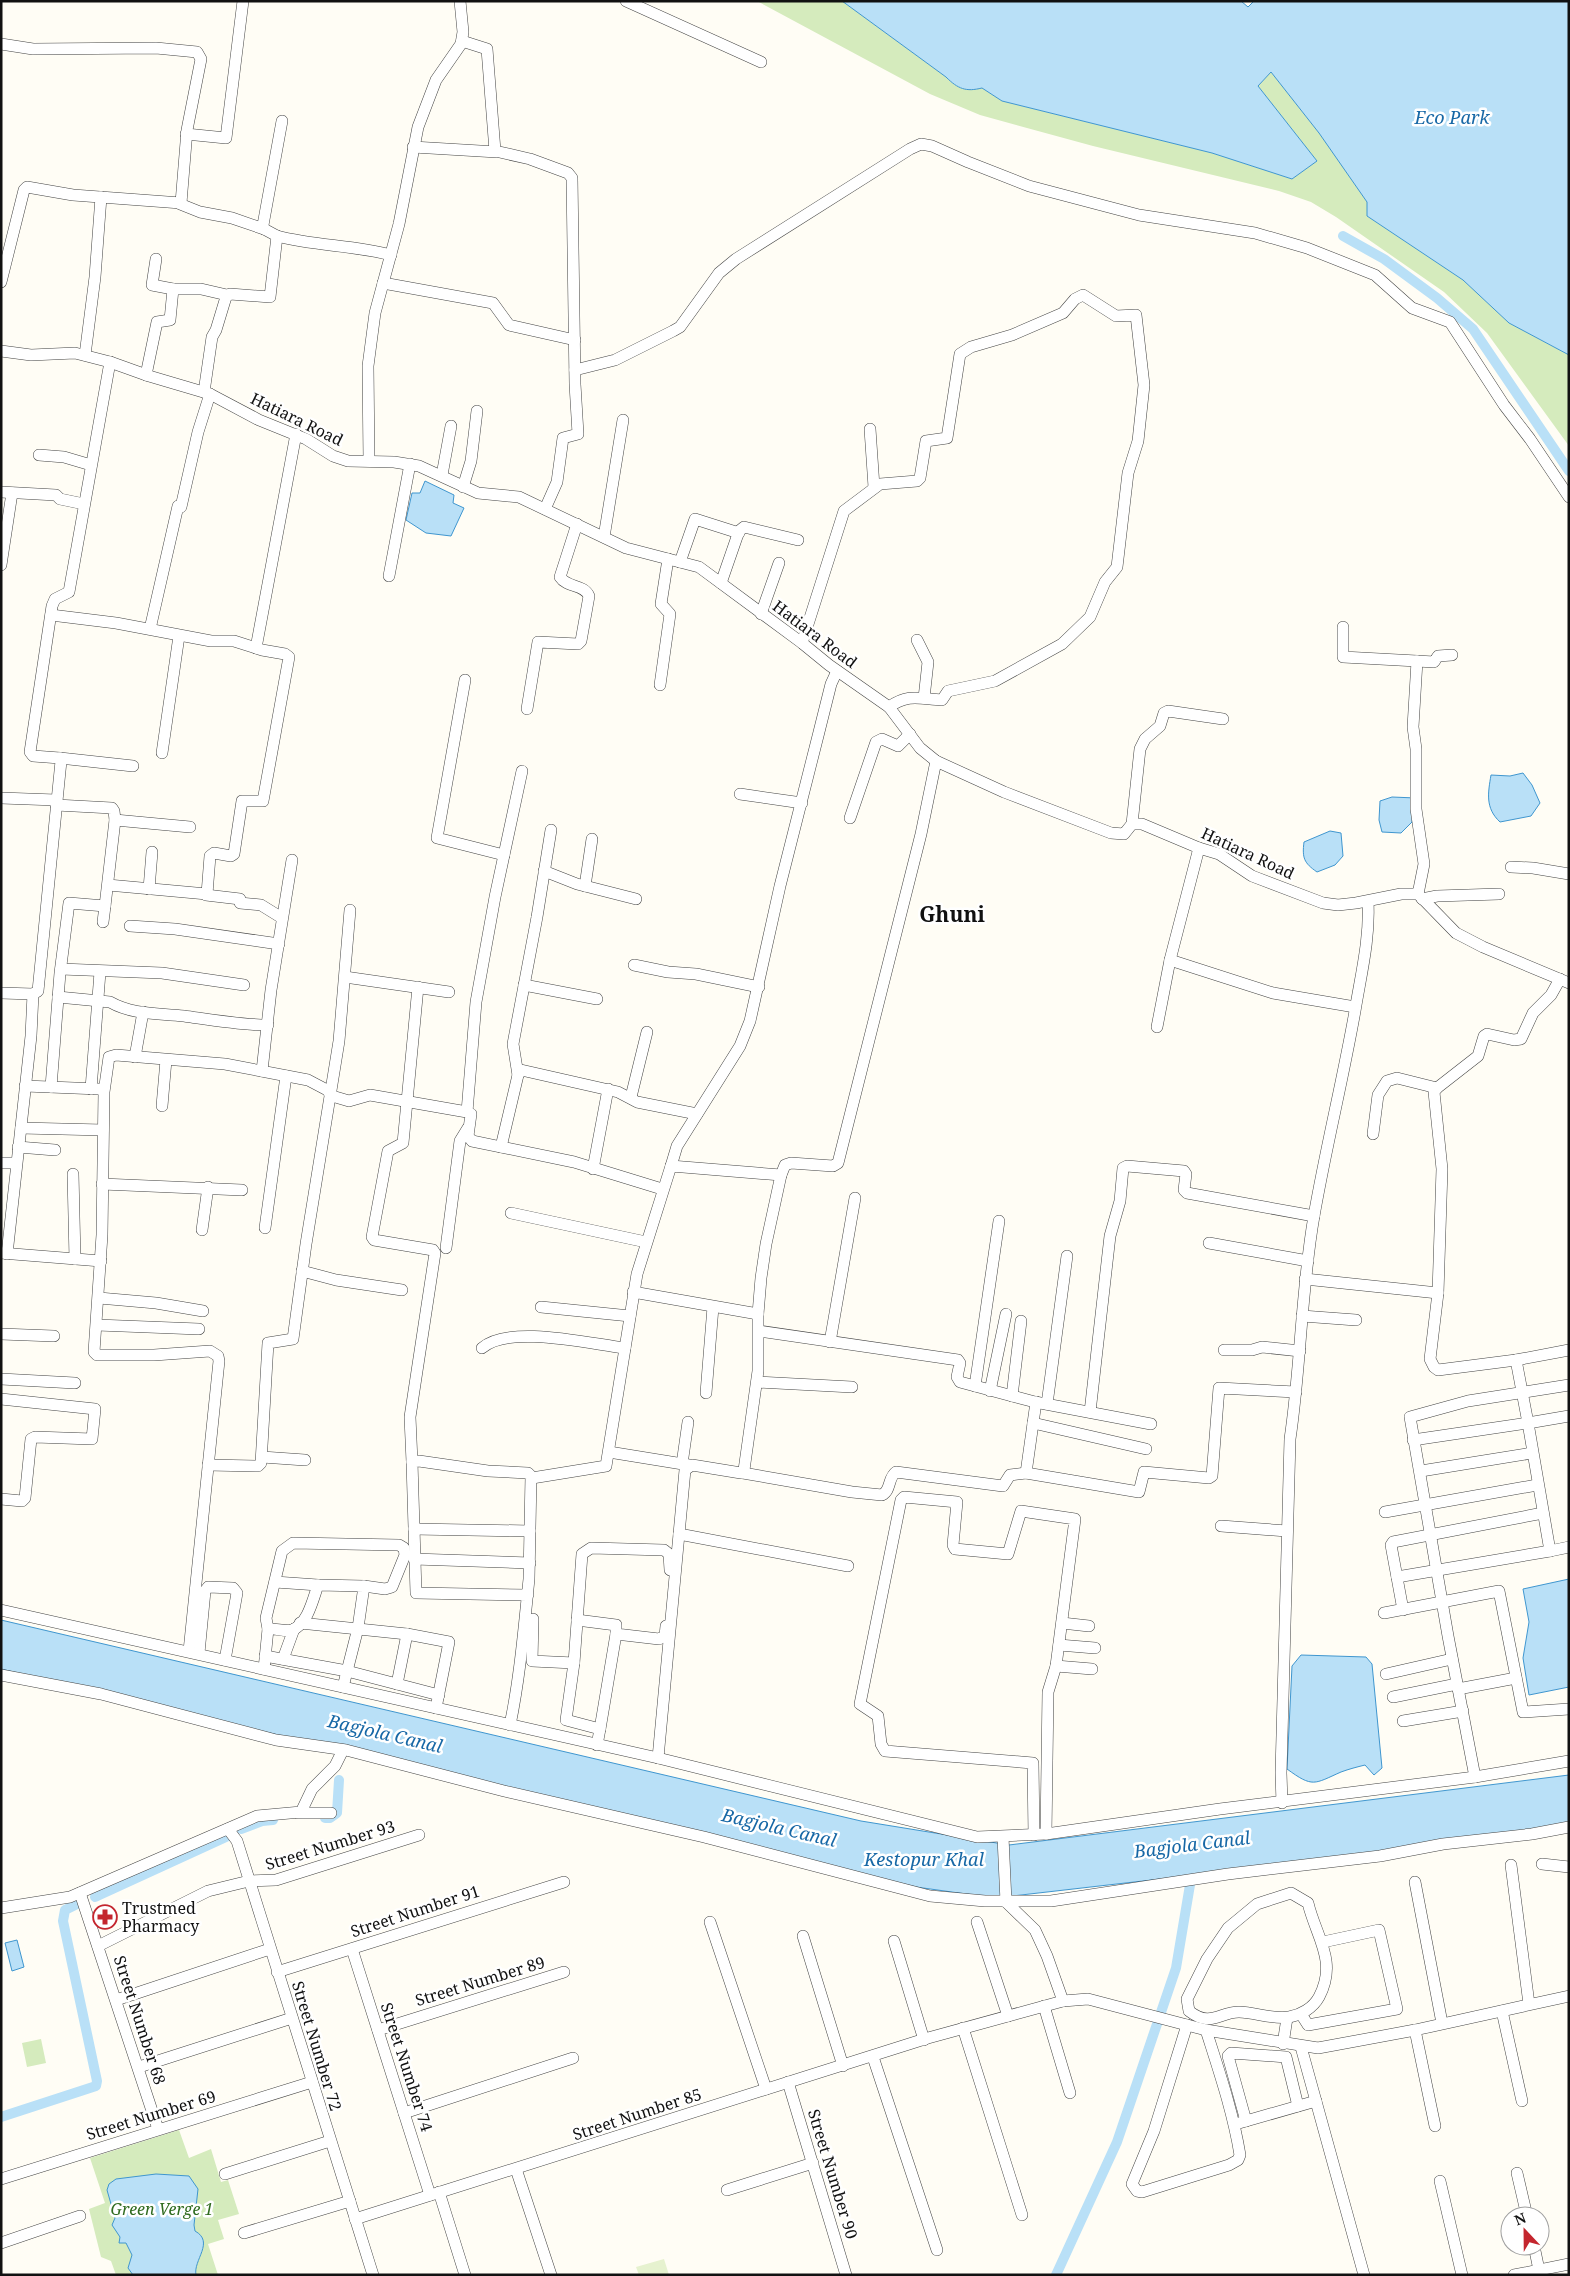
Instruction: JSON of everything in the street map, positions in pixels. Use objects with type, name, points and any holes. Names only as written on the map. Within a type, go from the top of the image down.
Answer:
[{"type":"street","points":[[186,134],[226,138],[243,1]]},
{"type":"street","points":[[370,461],[369,346],[399,224],[413,147],[428,97],[462,41],[460,1]]},
{"type":"street","points":[[626,1],[761,62]]},
{"type":"street","points":[[462,41],[487,49],[494,148],[497,152]]},
{"type":"street","points":[[1,44],[50,50],[144,48],[197,52],[201,59],[186,134],[180,204]]},
{"type":"street","points":[[264,229],[263,225],[282,121]]},
{"type":"street","points":[[575,370],[615,360],[673,331],[680,326],[719,274],[736,259],[910,149],[921,144],[932,146],[968,162],[1068,197],[1139,215],[1255,233],[1307,248],[1375,275],[1412,308],[1450,322],[1504,406],[1530,439],[1569,497]]},
{"type":"street","points":[[413,147],[497,152],[530,159],[571,174],[578,434],[563,438],[557,482],[545,509]]},
{"type":"street","points":[[1,282],[25,188],[180,204],[200,212],[232,218],[264,229],[277,236],[304,243],[375,251],[391,255]]},
{"type":"street","points":[[85,355],[95,277],[101,197]]},
{"type":"street","points":[[156,259],[152,285],[173,289],[201,289],[227,295],[270,297],[277,236]]},
{"type":"street","points":[[383,283],[493,302],[509,325],[575,340]]},
{"type":"street","points":[[146,375],[157,322],[170,320],[173,289]]},
{"type":"street","points":[[150,629],[207,393],[212,337],[227,295]]},
{"type":"street","points":[[802,643],[839,520],[850,505],[874,487],[891,482],[914,481],[920,478],[926,441],[947,438],[959,359],[964,350],[1012,335],[1063,313],[1083,295],[1116,316],[1138,316],[1144,385],[1138,441],[1128,473],[1119,561],[1105,582],[1090,618],[1075,634],[1062,644],[995,681],[948,691],[942,700],[924,698],[902,699],[889,708]]},
{"type":"street","name":"Hatiara Road","points":[[1,351],[31,355],[67,353],[85,355],[110,362],[207,393],[259,420],[296,434],[333,456],[348,461],[410,464],[442,475],[478,493],[513,495],[626,548],[699,567],[889,708],[920,748],[936,761],[1004,792],[1112,833],[1124,834],[1132,824],[1151,828],[1199,848],[1219,854],[1252,876],[1323,903],[1338,905],[1368,902],[1401,894],[1420,896],[1499,894]]},
{"type":"street","points":[[110,362],[68,592],[53,602],[30,752],[33,756],[132,766]]},
{"type":"street","points":[[463,487],[471,461],[477,411]]},
{"type":"street","points":[[604,537],[623,420]]},
{"type":"street","points":[[442,475],[451,426]]},
{"type":"street","points":[[870,429],[874,487]]},
{"type":"street","points":[[256,648],[296,434]]},
{"type":"street","points":[[39,455],[92,464]]},
{"type":"street","points":[[389,576],[410,464]]},
{"type":"street","points":[[1,565],[7,492],[56,495],[60,499],[84,504]]},
{"type":"street","points":[[680,562],[695,518],[739,533]]},
{"type":"street","points":[[527,709],[538,642],[578,644],[581,641],[589,596],[586,590],[563,582],[560,577],[577,524]]},
{"type":"street","points":[[721,583],[739,533],[746,527],[798,540]]},
{"type":"street","points":[[660,685],[670,614],[661,604],[668,559]]},
{"type":"street","points":[[761,614],[779,563]]},
{"type":"street","points":[[51,615],[150,629],[211,641],[234,641],[285,654],[289,659],[263,799],[260,802],[242,801],[234,856],[214,853],[210,856],[206,895]]},
{"type":"street","points":[[1342,627],[1343,657],[1434,662],[1438,656],[1452,655]]},
{"type":"street","points":[[162,754],[179,636]]},
{"type":"street","points":[[917,640],[928,662],[924,698]]},
{"type":"street","points":[[1417,661],[1413,727],[1416,750],[1416,809],[1424,864],[1420,896],[1456,933],[1483,947],[1564,981],[1535,1009],[1521,1040],[1487,1034],[1484,1036],[1478,1056],[1436,1088],[1434,1092],[1442,1169],[1438,1293],[1430,1359],[1438,1370],[1516,1360],[1569,1350]]},
{"type":"street","points":[[532,1478],[605,1467],[609,1452],[633,1292],[646,1242],[677,1146],[746,1034],[759,987],[780,886],[830,688],[837,671]]},
{"type":"street","points":[[464,680],[437,838],[504,855]]},
{"type":"street","points":[[1132,824],[1140,749],[1145,739],[1160,726],[1164,713],[1168,711],[1223,719]]},
{"type":"street","points":[[850,818],[876,742],[882,739],[897,746],[910,734]]},
{"type":"street","points":[[1,993],[33,994],[38,991],[60,758]]},
{"type":"street","points":[[742,1473],[757,1382],[758,1314],[766,1244],[781,1175],[785,1165],[791,1163],[833,1166],[838,1163],[922,834],[936,761]]},
{"type":"street","points":[[467,1112],[476,1002],[486,938],[522,771]]},
{"type":"street","points":[[740,794],[802,803]]},
{"type":"street","points":[[1,798],[112,808],[115,820],[103,922]]},
{"type":"street","points":[[115,820],[190,827]]},
{"type":"street","points":[[501,1147],[518,1074],[513,1044],[551,830]]},
{"type":"street","points":[[585,886],[592,839]]},
{"type":"street","points":[[1157,1027],[1170,960],[1199,848]]},
{"type":"street","points":[[149,890],[152,852]]},
{"type":"street","points":[[262,1071],[271,990],[292,860]]},
{"type":"street","points":[[1511,867],[1533,868],[1569,874]]},
{"type":"street","points":[[544,871],[585,886],[636,899]]},
{"type":"street","points":[[108,885],[206,895],[240,901],[261,905],[282,918]]},
{"type":"street","points":[[1282,1803],[1290,1439],[1300,1351],[1305,1279],[1314,1216],[1364,966],[1369,922],[1368,902]]},
{"type":"street","points":[[51,1087],[58,997],[69,903],[105,906]]},
{"type":"street","points":[[208,1465],[261,1465],[268,1343],[292,1341],[339,1041],[350,910]]},
{"type":"street","points":[[130,926],[175,929],[279,944]]},
{"type":"street","points":[[1170,960],[1273,993],[1356,1007]]},
{"type":"street","points":[[634,965],[668,972],[696,974],[759,987]]},
{"type":"street","points":[[61,969],[162,973],[244,985]]},
{"type":"street","points":[[91,1089],[100,972]]},
{"type":"street","points":[[345,977],[448,992]]},
{"type":"street","points":[[524,985],[597,999]]},
{"type":"street","points":[[418,987],[402,1143],[388,1151],[372,1238],[374,1240],[433,1250],[435,1253],[410,1417],[416,1593],[528,1595]]},
{"type":"street","points":[[33,994],[26,1086],[4,1253],[100,1261]]},
{"type":"street","points":[[58,997],[110,1002],[116,1008],[223,1023],[268,1025]]},
{"type":"street","points":[[135,1057],[143,1012]]},
{"type":"street","points":[[631,1097],[647,1032]]},
{"type":"street","points":[[194,1652],[208,1465],[217,1387],[218,1356],[210,1351],[154,1355],[97,1354],[94,1352],[99,1298],[104,1089],[110,1057],[210,1062],[308,1080],[330,1094],[349,1101],[370,1094],[467,1112],[471,1114],[468,1136],[472,1141],[574,1162],[662,1189]]},
{"type":"street","points":[[162,1106],[166,1060]]},
{"type":"street","points":[[518,1074],[523,1070],[608,1090],[631,1097],[637,1102],[696,1114]]},
{"type":"street","points":[[265,1228],[286,1076]]},
{"type":"street","points":[[1373,1134],[1378,1095],[1386,1081],[1397,1078],[1436,1088]]},
{"type":"street","points":[[26,1086],[104,1089]]},
{"type":"street","points":[[593,1169],[608,1090]]},
{"type":"street","points":[[20,1128],[103,1130]]},
{"type":"street","points":[[446,1248],[460,1141],[468,1128]]},
{"type":"street","points":[[18,1147],[55,1150]]},
{"type":"street","points":[[1,1163],[16,1162]]},
{"type":"street","points":[[671,1166],[781,1175]]},
{"type":"street","points":[[1090,1412],[1110,1236],[1120,1201],[1123,1168],[1127,1166],[1184,1171],[1186,1174],[1184,1190],[1187,1193],[1314,1216]]},
{"type":"street","points":[[73,1174],[75,1259]]},
{"type":"street","points":[[102,1184],[208,1187],[242,1190]]},
{"type":"street","points":[[202,1230],[208,1187]]},
{"type":"street","points":[[830,1342],[855,1198]]},
{"type":"street","points":[[511,1213],[646,1242]]},
{"type":"street","points":[[975,1386],[999,1221]]},
{"type":"street","points":[[1209,1243],[1308,1261]]},
{"type":"street","points":[[1026,1473],[1033,1423],[1042,1403],[1067,1256]]},
{"type":"street","points":[[302,1271],[336,1280],[402,1290]]},
{"type":"street","points":[[1305,1279],[1438,1293]]},
{"type":"street","points":[[633,1292],[758,1314]]},
{"type":"street","points":[[99,1298],[156,1303],[203,1311]]},
{"type":"street","points":[[541,1307],[630,1316]]},
{"type":"street","points":[[706,1393],[714,1307]]},
{"type":"street","points":[[990,1390],[1006,1314]]},
{"type":"street","points":[[1302,1316],[1356,1320]]},
{"type":"street","points":[[1012,1396],[1021,1321]]},
{"type":"street","points":[[97,1325],[199,1329]]},
{"type":"street","points":[[759,1331],[958,1360],[960,1363],[957,1379],[975,1386],[1042,1403],[1151,1424]]},
{"type":"street","points":[[1,1334],[54,1336]]},
{"type":"street","points":[[482,1348],[492,1341],[522,1336],[625,1348]]},
{"type":"street","points":[[1224,1350],[1252,1350],[1262,1347],[1300,1351]]},
{"type":"street","points":[[1516,1360],[1524,1392],[1532,1453],[1550,1551]]},
{"type":"street","points":[[1,1379],[75,1383]]},
{"type":"street","points":[[757,1382],[852,1387]]},
{"type":"street","points":[[1475,1777],[1457,1687],[1436,1569],[1432,1535],[1410,1420],[1412,1415],[1468,1401],[1569,1385]]},
{"type":"street","points":[[609,1452],[852,1492],[882,1495],[887,1492],[893,1474],[896,1472],[1003,1486],[1010,1475],[1026,1473],[1138,1492],[1141,1490],[1144,1472],[1211,1477],[1218,1388],[1296,1392]]},
{"type":"street","points":[[1,1399],[95,1409],[92,1439],[35,1437],[31,1439],[25,1498],[22,1501],[1,1499]]},
{"type":"street","points":[[1413,1440],[1569,1416]]},
{"type":"street","points":[[658,1758],[686,1470],[688,1422]]},
{"type":"street","points":[[1033,1423],[1146,1449]]},
{"type":"street","points":[[1420,1471],[1532,1453]]},
{"type":"street","points":[[262,1457],[305,1460]]},
{"type":"street","points":[[412,1462],[419,1461],[488,1471],[528,1473],[532,1478],[528,1595],[520,1667],[510,1725]]},
{"type":"street","points":[[1385,1512],[1538,1485]]},
{"type":"street","points":[[1046,1763],[885,1751],[881,1748],[878,1716],[860,1702],[903,1498],[957,1502],[954,1548],[1006,1555],[1011,1550],[1021,1511],[1074,1518],[1056,1666],[1048,1687],[1046,1834]]},
{"type":"street","points":[[1403,1610],[1391,1544],[1543,1513]]},
{"type":"street","points":[[1220,1526],[1287,1532]]},
{"type":"street","points":[[414,1529],[530,1531]]},
{"type":"street","points":[[679,1534],[848,1566]]},
{"type":"street","points":[[264,1669],[268,1629],[266,1618],[282,1551],[293,1543],[399,1545],[404,1548],[405,1555],[392,1587],[385,1589],[364,1586],[275,1582]]},
{"type":"street","points":[[1397,1577],[1569,1547]]},
{"type":"street","points":[[563,1737],[574,1663],[581,1558],[584,1551],[591,1548],[667,1551],[670,1557],[670,1570],[665,1636],[659,1639],[616,1634]]},
{"type":"street","points":[[414,1560],[530,1563]]},
{"type":"street","points":[[283,1659],[297,1626],[307,1616],[318,1585]]},
{"type":"street","points":[[343,1687],[358,1628],[364,1586]]},
{"type":"street","points":[[194,1652],[205,1591],[208,1587],[234,1588],[237,1594],[225,1660]]},
{"type":"street","points":[[1384,1613],[1499,1591],[1523,1712],[1569,1709]]},
{"type":"street","points":[[1,1610],[658,1758],[960,1834],[1003,1837],[1046,1834],[1475,1777],[1569,1761]]},
{"type":"street","points":[[533,1619],[532,1661],[574,1663]]},
{"type":"street","points":[[577,1620],[616,1625],[597,1745]]},
{"type":"street","points":[[1062,1623],[1089,1626]]},
{"type":"street","points":[[268,1629],[297,1626],[358,1628],[407,1634],[449,1642],[436,1708]]},
{"type":"street","points":[[397,1684],[407,1634]]},
{"type":"street","points":[[1059,1645],[1095,1648]]},
{"type":"street","points":[[265,1656],[347,1671],[440,1695]]},
{"type":"street","points":[[1386,1674],[1452,1659]]},
{"type":"street","points":[[1056,1666],[1092,1669]]},
{"type":"street","points":[[1,1675],[102,1694],[276,1740],[343,1750],[704,1837],[918,1894],[1052,1901],[1228,1874],[1380,1856],[1443,1844],[1532,1834],[1569,1827]]},
{"type":"street","points":[[1393,1697],[1516,1678]]},
{"type":"street","points":[[1403,1721],[1463,1711]]},
{"type":"street","points":[[566,1720],[600,1729]]},
{"type":"street","points":[[298,1813],[303,1810],[314,1786],[334,1766],[343,1750]]},
{"type":"street","points":[[1033,1763],[1034,1835]]},
{"type":"street","points":[[1,1908],[70,1897],[263,1815],[331,1813]]},
{"type":"street","name":"Street Number 72","points":[[228,1829],[237,1841],[372,2275]]},
{"type":"street","name":"Street Number 93","points":[[98,1946],[208,1891],[249,1881],[276,1880],[419,1835]]},
{"type":"street","points":[[1003,1837],[1006,1900],[1035,1930],[1047,1956],[1063,2001]]},
{"type":"street","points":[[1542,1864],[1569,1866]]},
{"type":"street","points":[[1511,1865],[1529,2004]]},
{"type":"street","name":"Street Number 91","points":[[277,1972],[506,1898],[564,1882]]},
{"type":"street","points":[[1415,1882],[1442,2023]]},
{"type":"street","name":"Street Number 68","points":[[80,1893],[158,2129]]},
{"type":"street","points":[[1205,2026],[1238,2012],[1287,2018],[1301,2014],[1318,2000],[1326,1984],[1328,1966],[1323,1942],[1308,1903],[1303,1898],[1291,1893],[1258,1904],[1228,1928],[1207,1959],[1187,1999],[1189,2011],[1205,2026],[1226,2102],[1241,2123]]},
{"type":"street","points":[[710,1922],[766,2089]]},
{"type":"street","points":[[977,1922],[1008,2016]]},
{"type":"street","points":[[1308,2025],[1397,2009],[1379,1930],[1323,1942]]},
{"type":"street","points":[[803,1936],[843,2066]]},
{"type":"street","points":[[894,1941],[926,2039]]},
{"type":"street","points":[[116,2000],[270,1949]]},
{"type":"street","name":"Street Number 74","points":[[352,1949],[404,2113],[465,2275]]},
{"type":"street","name":"Street Number 89","points":[[378,2030],[564,1972]]},
{"type":"street","name":"Street Number 85","points":[[355,2219],[926,2039],[1063,2001],[1088,1999],[1182,2023],[1205,2026],[1303,2047],[1332,2046],[1569,1996]]},
{"type":"street","points":[[1044,2006],[1070,2093]]},
{"type":"street","points":[[1502,2011],[1522,2101]]},
{"type":"street","points":[[1301,2014],[1308,2025],[1303,2047],[1316,2101],[1364,2275]]},
{"type":"street","points":[[139,2067],[292,2018]]},
{"type":"street","points":[[1283,2044],[1287,2018]]},
{"type":"street","points":[[1182,2023],[1159,2116],[1132,2184],[1133,2188],[1142,2192],[1235,2162],[1240,2155],[1241,2123],[1228,2056],[1231,2054],[1286,2057],[1298,2106]]},
{"type":"street","points":[[963,2028],[1022,2215]]},
{"type":"street","points":[[1415,2030],[1435,2126]]},
{"type":"street","points":[[874,2056],[937,2250]]},
{"type":"street","points":[[404,2113],[573,2058]]},
{"type":"street","name":"Street Number 69","points":[[1,2179],[312,2082]]},
{"type":"street","name":"Street Number 90","points":[[788,2082],[846,2275]]},
{"type":"street","points":[[1241,2123],[1316,2101]]},
{"type":"street","points":[[225,2174],[330,2141]]},
{"type":"street","points":[[727,2190],[812,2163]]},
{"type":"street","points":[[516,2169],[551,2275]]},
{"type":"street","points":[[1517,2173],[1525,2206]]},
{"type":"street","points":[[1440,2181],[1462,2275]]},
{"type":"street","points":[[244,2233],[350,2200]]},
{"type":"street","points":[[1,2243],[80,2216]]},
{"type":"street","points":[[1536,2256],[1539,2270]]},
{"type":"street","points":[[1514,2275],[1569,2264]]},
{"type":"green space","points":[[757,1],[842,1],[962,88],[971,90],[982,88],[1002,101],[1212,153],[1292,179],[1317,161],[1258,86],[1271,72],[1319,133],[1367,202],[1367,216],[1463,280],[1509,323],[1569,355],[1569,446],[1487,333],[1444,292],[1336,217],[1311,202],[1279,191],[1093,146],[980,115],[930,94]]},
{"type":"green space","points":[[41,2039],[46,2063],[27,2067],[22,2043]]},
{"type":"green space","name":"Green Verge 1","points":[[179,2130],[189,2158],[211,2149],[221,2182],[228,2180],[239,2214],[218,2220],[224,2239],[208,2244],[218,2275],[116,2275],[111,2261],[101,2257],[89,2209],[105,2203],[90,2158]]},
{"type":"green space","points":[[664,2259],[669,2275],[639,2275],[636,2267]]},
{"type":"water","name":"Eco Park","points":[[842,1],[1241,1],[1248,7],[1254,1],[1569,1],[1569,355],[1509,323],[1463,280],[1367,216],[1367,202],[1319,133],[1271,72],[1258,86],[1317,161],[1292,179],[1212,153],[1002,101],[982,88],[971,90],[962,88]]},
{"type":"water","points":[[425,481],[454,495],[453,503],[464,508],[451,536],[426,533],[406,520],[412,493],[420,493]]},
{"type":"water","points":[[1523,773],[1532,785],[1540,803],[1531,816],[1500,822],[1495,817],[1490,806],[1491,775],[1510,776]]},
{"type":"water","points":[[1392,797],[1416,798],[1412,822],[1401,833],[1382,832],[1379,820],[1380,801]]},
{"type":"water","points":[[1330,831],[1341,833],[1343,856],[1335,865],[1317,872],[1305,860],[1303,852],[1304,842]]},
{"type":"water","points":[[1569,1579],[1569,1687],[1529,1695],[1523,1658],[1529,1622],[1523,1589]]},
{"type":"water","name":"Kestopur Khal","points":[[1,1620],[861,1821],[1009,1845],[1569,1775],[1569,1832],[995,1898],[916,1887],[1,1669]]},
{"type":"water","points":[[1301,1655],[1366,1657],[1372,1664],[1382,1768],[1374,1775],[1365,1765],[1314,1782],[1303,1779],[1287,1769],[1292,1666]]},
{"type":"water","points":[[17,1940],[24,1967],[12,1971],[5,1943]]},
{"type":"water","points":[[156,2174],[189,2176],[198,2189],[194,2225],[195,2231],[201,2235],[203,2246],[197,2263],[196,2275],[133,2275],[128,2268],[132,2255],[126,2243],[119,2243],[120,2237],[112,2225],[115,2218],[107,2190],[109,2184],[116,2179]]},
{"type":"waterway","points":[[1343,236],[1384,259],[1437,298],[1473,329],[1569,471]]},
{"type":"waterway","points":[[325,1818],[330,1818],[337,1813],[339,1780]]},
{"type":"waterway","points":[[241,1829],[262,1821],[273,1820]]},
{"type":"waterway","points":[[95,1897],[226,1837]]},
{"type":"waterway","points":[[1056,2275],[1117,2142],[1176,1968],[1192,1873]]},
{"type":"waterway","points":[[1,2117],[96,2086],[97,2081],[63,1921],[65,1910],[77,1904]]},
{"type":"place","name":"Trustmed Pharmacy","points":[[105,1917]]},
{"type":"district","name":"Ghuni","points":[[952,915]]},
{"type":"water label","name":"Bagjola Canal","points":[[385,1734]]},
{"type":"water label","name":"Bagjola Canal","points":[[779,1828]]},
{"type":"water label","name":"Bagjola Canal","points":[[1192,1845]]}]
